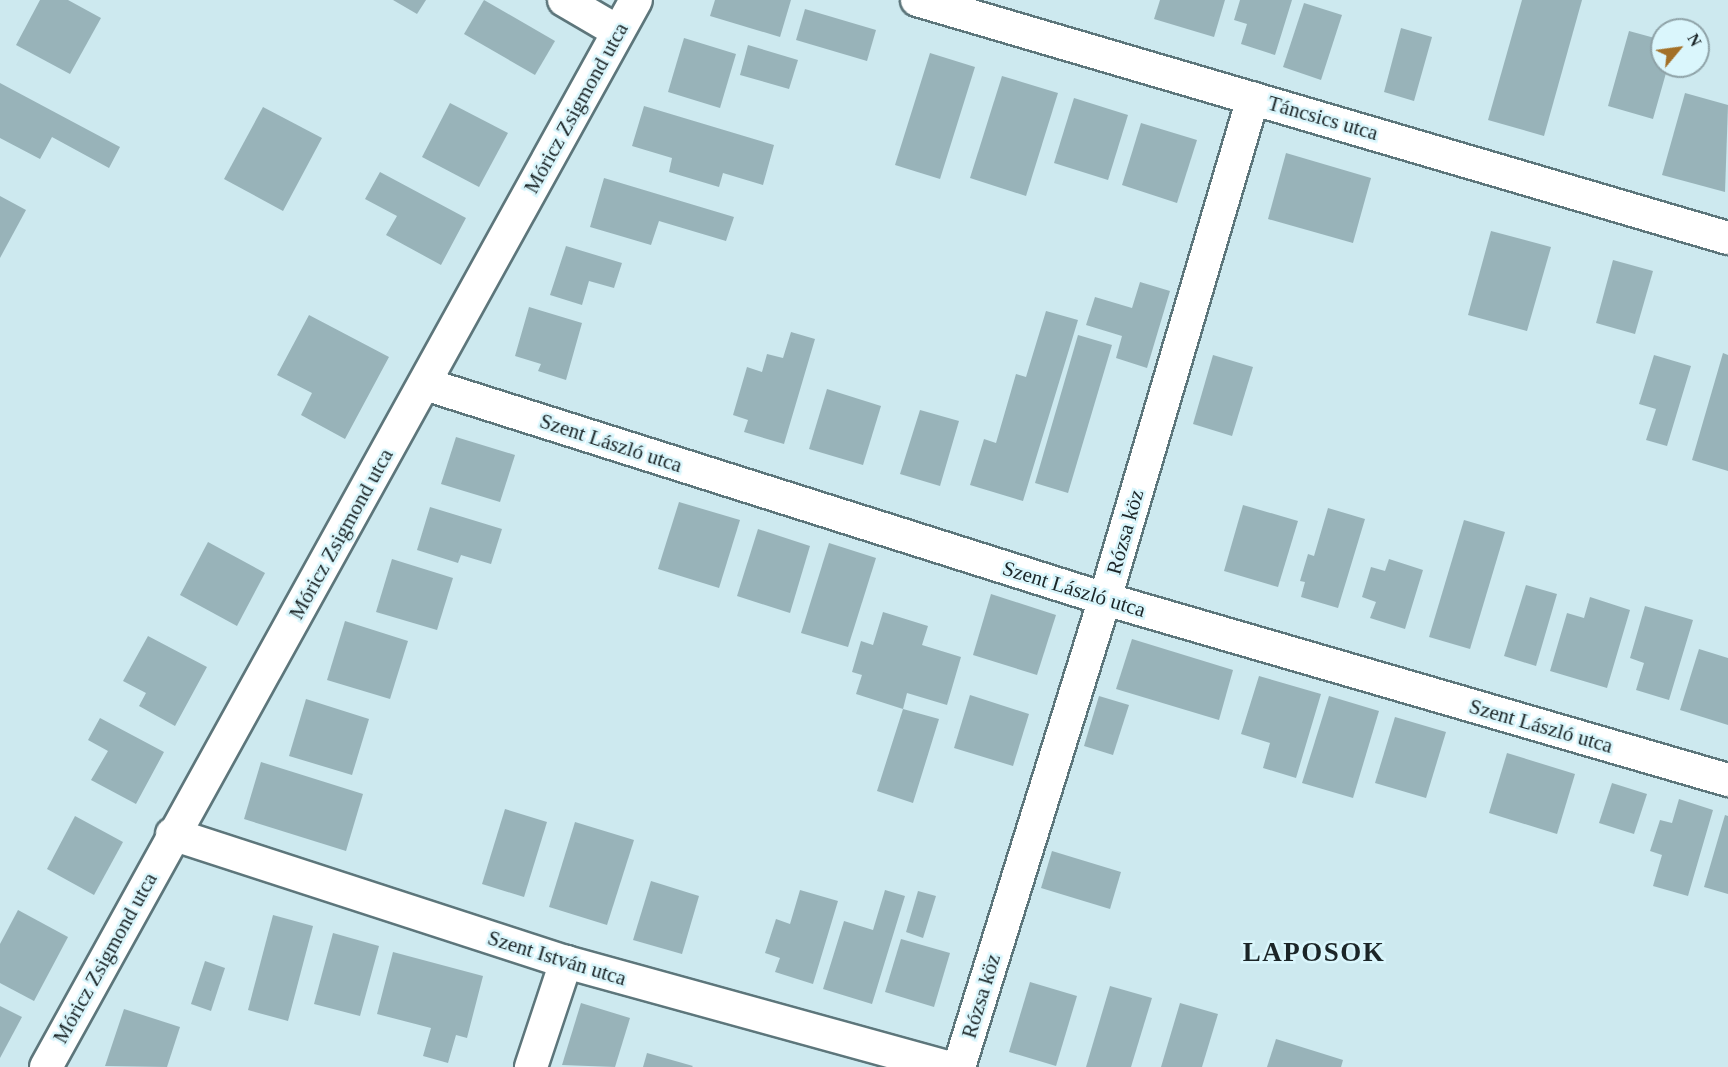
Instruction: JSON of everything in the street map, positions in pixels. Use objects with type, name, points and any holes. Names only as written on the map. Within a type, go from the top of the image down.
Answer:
[{"type":"street","points":[[564,0],[618,32]]},
{"type":"street","name":"Móricz Zsigmond utca","points":[[46,1067],[172,834],[425,384],[636,0]]},
{"type":"street","name":"Táncsics utca","points":[[917,0],[1728,238]]},
{"type":"street","name":"Rózsa köz","points":[[959,1067],[1105,600],[1252,98]]},
{"type":"street","name":"Szent László utca","points":[[425,384],[1105,600],[1728,780]]},
{"type":"street","name":"Szent István utca","points":[[172,834],[566,962],[946,1067]]},
{"type":"street","points":[[531,1067],[566,962]]},
{"type":"building","points":[[40,0],[68,0],[101,18],[70,74],[16,45]]},
{"type":"building","points":[[393,0],[426,0],[417,14]]},
{"type":"building","points":[[484,0],[555,41],[535,75],[464,34]]},
{"type":"building","points":[[715,0],[791,0],[780,37],[710,16]]},
{"type":"building","points":[[1160,0],[1225,0],[1214,37],[1154,19]]},
{"type":"building","points":[[1240,0],[1292,0],[1275,55],[1241,44],[1247,24],[1234,20]]},
{"type":"building","points":[[1522,0],[1582,0],[1544,136],[1488,120]]},
{"type":"building","points":[[1304,3],[1342,15],[1321,80],[1283,67]]},
{"type":"building","points":[[805,9],[876,30],[867,61],[796,40]]},
{"type":"building","points":[[1401,28],[1432,37],[1414,101],[1384,92]]},
{"type":"building","points":[[1629,31],[1650,37],[1650,78],[1665,78],[1653,119],[1608,106]]},
{"type":"building","points":[[684,38],[736,54],[720,108],[668,92]]},
{"type":"building","points":[[748,45],[798,60],[789,89],[740,75]]},
{"type":"building","points":[[930,53],[975,67],[940,179],[895,165]]},
{"type":"building","points":[[1002,76],[1058,93],[1026,196],[970,178]]},
{"type":"building","points":[[0,83],[120,147],[109,168],[52,137],[40,159],[0,138]]},
{"type":"building","points":[[1685,93],[1728,105],[1725,192],[1662,175]]},
{"type":"building","points":[[1074,98],[1128,115],[1108,180],[1054,163]]},
{"type":"building","points":[[450,103],[508,133],[479,187],[422,157]]},
{"type":"building","points":[[644,106],[774,145],[763,185],[723,173],[719,187],[669,172],[672,158],[632,146]]},
{"type":"building","points":[[263,107],[322,138],[283,211],[224,179]]},
{"type":"building","points":[[1141,123],[1197,140],[1177,203],[1122,185]]},
{"type":"building","points":[[1286,153],[1371,178],[1353,243],[1268,219]]},
{"type":"building","points":[[380,172],[466,218],[441,265],[386,235],[397,216],[365,199]]},
{"type":"building","points":[[604,178],[734,217],[726,241],[659,221],[651,245],[590,227]]},
{"type":"building","points":[[0,196],[26,210],[0,258]]},
{"type":"building","points":[[1491,231],[1551,247],[1527,331],[1468,315]]},
{"type":"building","points":[[566,246],[622,263],[614,288],[589,281],[582,305],[550,295]]},
{"type":"building","points":[[1613,260],[1653,271],[1635,334],[1596,323]]},
{"type":"building","points":[[1140,282],[1170,291],[1147,368],[1116,358],[1122,336],[1086,325],[1095,297],[1132,308]]},
{"type":"building","points":[[529,307],[582,323],[566,380],[538,371],[541,364],[515,356]]},
{"type":"building","points":[[1046,311],[1078,320],[1023,501],[970,485],[984,439],[996,443],[1016,374],[1026,377]]},
{"type":"building","points":[[309,315],[389,357],[345,439],[301,415],[312,393],[277,375]]},
{"type":"building","points":[[791,332],[815,339],[784,444],[744,432],[748,420],[733,415],[747,367],[762,372],[767,354],[783,358]]},
{"type":"building","points":[[1078,335],[1112,345],[1068,493],[1035,483]]},
{"type":"building","points":[[1723,353],[1728,355],[1728,471],[1692,460]]},
{"type":"building","points":[[1213,355],[1253,367],[1232,436],[1193,424]]},
{"type":"building","points":[[1654,355],[1691,366],[1667,446],[1646,440],[1656,409],[1639,404]]},
{"type":"building","points":[[827,389],[881,406],[863,465],[809,449]]},
{"type":"building","points":[[920,410],[959,421],[940,486],[900,474]]},
{"type":"building","points":[[456,437],[515,455],[500,502],[441,484]]},
{"type":"building","points":[[679,502],[740,520],[719,588],[658,569]]},
{"type":"building","points":[[1243,505],[1298,521],[1278,587],[1224,571]]},
{"type":"building","points":[[430,507],[502,529],[491,564],[461,555],[458,563],[417,550]]},
{"type":"building","points":[[1328,508],[1365,519],[1338,608],[1301,597],[1305,582],[1300,581],[1308,554],[1314,556]]},
{"type":"building","points":[[1464,520],[1505,532],[1470,649],[1429,637]]},
{"type":"building","points":[[758,529],[810,546],[790,613],[737,596]]},
{"type":"building","points":[[208,542],[265,573],[237,626],[180,595]]},
{"type":"building","points":[[829,543],[876,558],[848,647],[801,633]]},
{"type":"building","points":[[392,559],[453,578],[437,630],[376,612]]},
{"type":"building","points":[[1389,559],[1423,570],[1405,629],[1370,618],[1376,602],[1362,597],[1371,567],[1385,571]]},
{"type":"building","points":[[1526,585],[1557,594],[1536,666],[1504,656]]},
{"type":"building","points":[[991,594],[1056,615],[1037,675],[973,655]]},
{"type":"building","points":[[1590,597],[1630,610],[1607,688],[1550,671],[1567,613],[1584,618]]},
{"type":"building","points":[[1645,606],[1693,620],[1669,700],[1636,690],[1644,663],[1630,658]]},
{"type":"building","points":[[883,612],[928,626],[922,645],[961,657],[947,705],[907,693],[903,709],[856,694],[862,675],[852,672],[861,641],[873,645]]},
{"type":"building","points":[[345,621],[408,641],[390,699],[327,680]]},
{"type":"building","points":[[148,636],[207,667],[175,726],[139,706],[146,693],[123,681]]},
{"type":"building","points":[[1132,639],[1233,670],[1219,720],[1116,689]]},
{"type":"building","points":[[1699,649],[1728,658],[1728,725],[1680,710]]},
{"type":"building","points":[[1259,676],[1321,694],[1296,778],[1263,768],[1270,743],[1241,734]]},
{"type":"building","points":[[970,695],[1029,714],[1013,766],[954,748]]},
{"type":"building","points":[[1099,696],[1129,705],[1113,755],[1084,746]]},
{"type":"building","points":[[1329,696],[1379,711],[1353,798],[1302,783]]},
{"type":"building","points":[[306,699],[369,719],[352,775],[289,756]]},
{"type":"building","points":[[903,709],[939,719],[913,803],[877,791]]},
{"type":"building","points":[[1395,717],[1446,732],[1426,798],[1375,783]]},
{"type":"building","points":[[100,718],[164,752],[136,804],[91,780],[108,751],[88,740]]},
{"type":"building","points":[[1507,753],[1575,774],[1557,834],[1489,813]]},
{"type":"building","points":[[261,762],[363,794],[346,851],[244,819]]},
{"type":"building","points":[[1612,783],[1647,794],[1634,834],[1599,823]]},
{"type":"building","points":[[1679,799],[1713,810],[1688,896],[1653,886],[1662,855],[1650,851],[1660,820],[1672,823]]},
{"type":"building","points":[[505,809],[547,822],[524,897],[482,884]]},
{"type":"building","points":[[1725,815],[1728,816],[1728,894],[1704,887]]},
{"type":"building","points":[[75,816],[123,842],[94,895],[47,869]]},
{"type":"building","points":[[575,822],[634,840],[607,925],[549,907]]},
{"type":"building","points":[[1052,851],[1121,872],[1110,909],[1041,888]]},
{"type":"building","points":[[651,881],[699,896],[682,954],[633,940]]},
{"type":"building","points":[[800,890],[838,901],[813,984],[775,972],[780,958],[765,953],[776,919],[790,924]]},
{"type":"building","points":[[885,890],[905,896],[872,1004],[823,989],[844,921],[873,930]]},
{"type":"building","points":[[918,891],[936,896],[923,938],[906,932]]},
{"type":"building","points":[[18,910],[68,937],[34,1001],[0,983],[0,944]]},
{"type":"building","points":[[273,915],[313,926],[288,1021],[248,1010]]},
{"type":"building","points":[[333,933],[379,946],[360,1016],[314,1004]]},
{"type":"building","points":[[901,939],[950,953],[934,1007],[885,992]]},
{"type":"building","points":[[393,952],[483,976],[467,1038],[456,1035],[448,1063],[423,1056],[431,1028],[377,1014]]},
{"type":"building","points":[[205,961],[225,968],[211,1011],[191,1004]]},
{"type":"building","points":[[1030,982],[1077,996],[1056,1066],[1009,1052]]},
{"type":"building","points":[[1110,986],[1152,998],[1131,1067],[1086,1067]]},
{"type":"building","points":[[581,1003],[630,1018],[615,1067],[562,1065]]},
{"type":"building","points":[[1180,1003],[1218,1014],[1202,1067],[1161,1067]]},
{"type":"building","points":[[0,1006],[22,1017],[0,1058]]},
{"type":"building","points":[[124,1009],[180,1027],[167,1067],[105,1066]]},
{"type":"building","points":[[1276,1039],[1343,1060],[1341,1067],[1267,1067]]},
{"type":"building","points":[[647,1053],[693,1066],[643,1067]]},
{"type":"district","name":"LAPOSOK","points":[[1314,953]]}]
